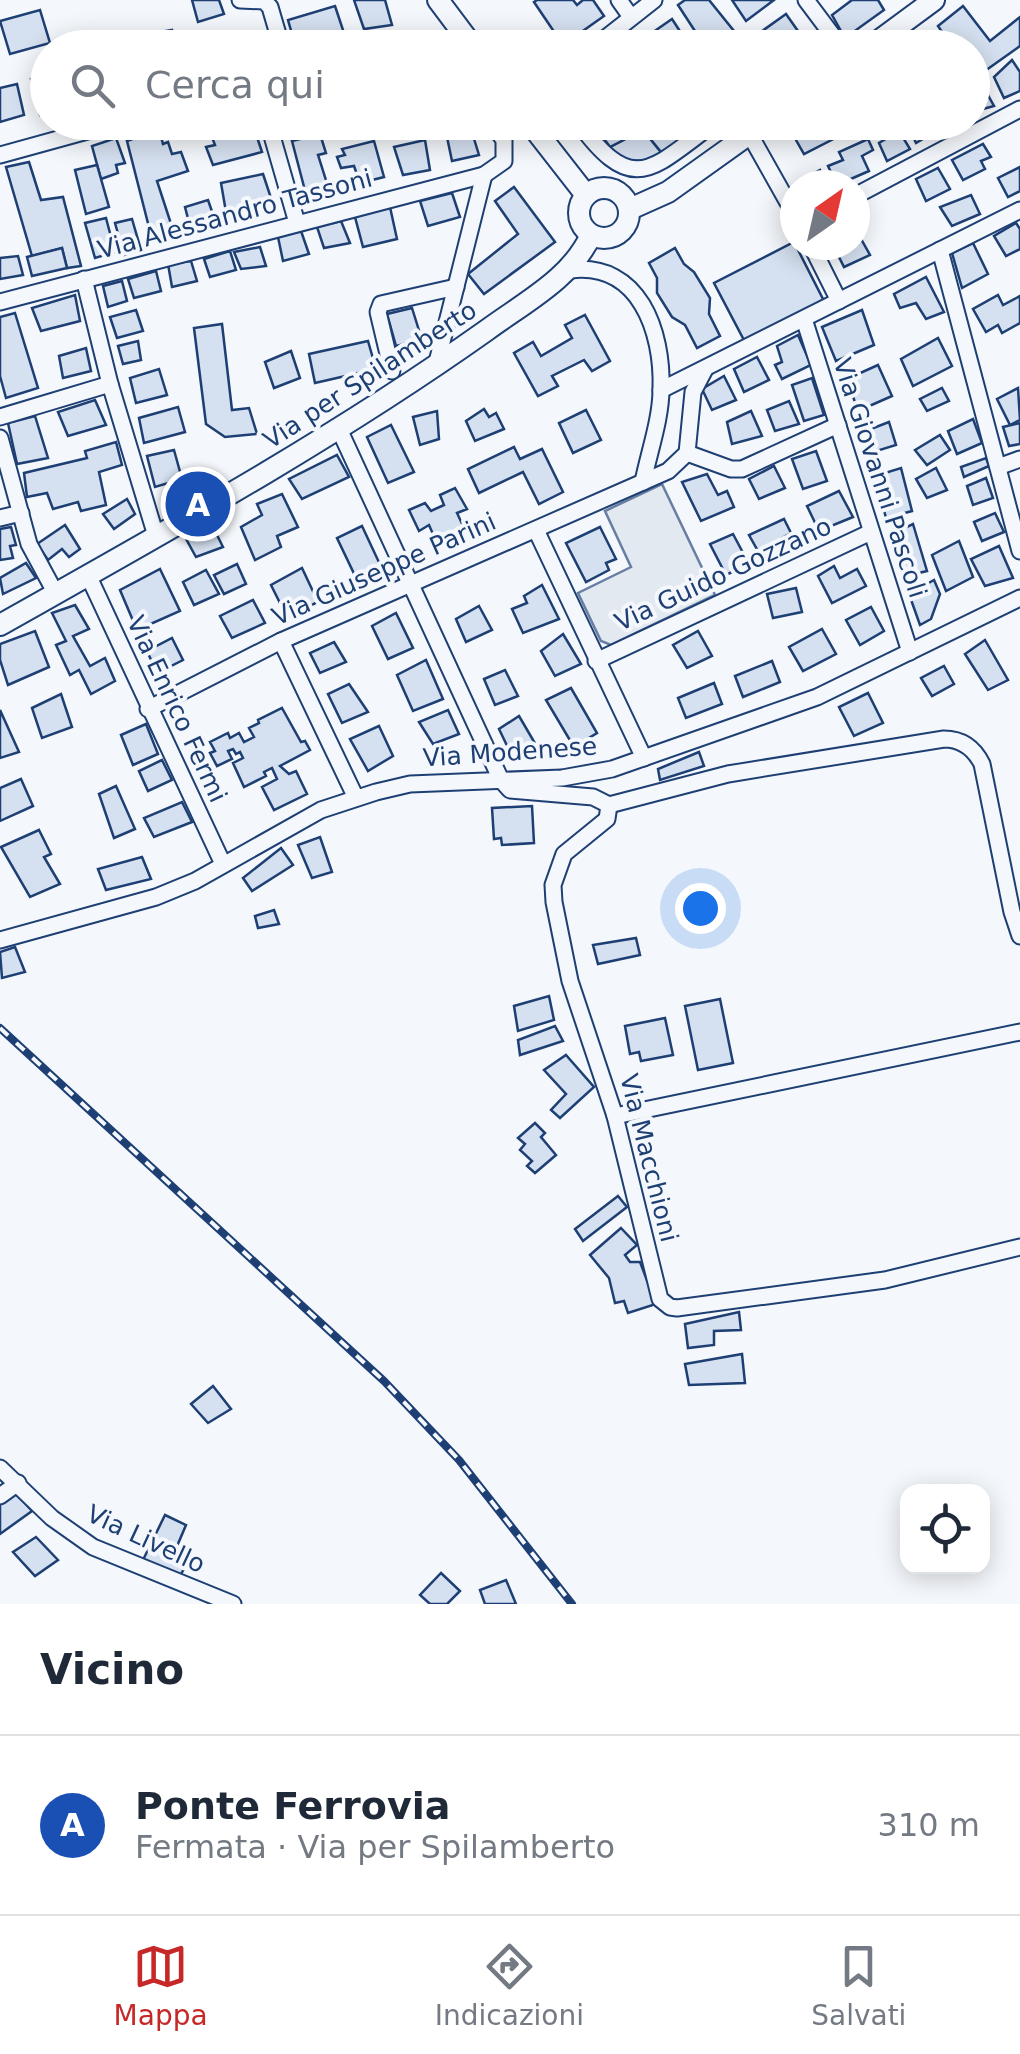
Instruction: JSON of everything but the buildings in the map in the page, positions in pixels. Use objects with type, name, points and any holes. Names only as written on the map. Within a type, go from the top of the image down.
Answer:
[{"type":"main road","points":[[438,0],[460,30]]},
{"type":"main road","points":[[893,30],[934,0]]},
{"type":"main road","points":[[543,140],[586,194]]},
{"type":"main road","points":[[630,208],[668,192],[742,140]]},
{"type":"main road","points":[[603,187],[620,192],[630,208],[622,231],[607,238],[592,234],[579,216],[586,194],[603,187]]},
{"type":"main road","name":"Via per Spilamberto","points":[[0,625],[338,429],[436,366],[570,270],[592,234]]},
{"type":"street","points":[[240,0],[264,1],[270,7],[277,30]]},
{"type":"street","points":[[619,0],[631,17]]},
{"type":"street","points":[[615,30],[654,0]]},
{"type":"street","points":[[806,0],[828,30]]},
{"type":"street","points":[[990,125],[1020,109]]},
{"type":"street","points":[[0,155],[55,140]]},
{"type":"street","points":[[273,140],[297,223]]},
{"type":"street","points":[[436,366],[484,174],[504,161],[504,140]]},
{"type":"street","points":[[593,140],[617,165],[638,169],[658,164],[691,140]]},
{"type":"street","points":[[763,140],[780,180]]},
{"type":"street","points":[[870,188],[961,140]]},
{"type":"street","name":"Via Alessandro Tassoni","points":[[0,302],[484,174]]},
{"type":"street","points":[[661,390],[1020,210]]},
{"type":"street","points":[[940,250],[1020,551]]},
{"type":"street","points":[[819,260],[840,301]]},
{"type":"street","points":[[570,270],[592,267],[625,284],[652,324],[661,390],[643,482]]},
{"type":"street","points":[[84,279],[110,384],[156,536]]},
{"type":"street","points":[[392,370],[378,312],[380,304],[456,287]]},
{"type":"street","name":"Via Giovanni Pascoli","points":[[804,319],[910,652]]},
{"type":"street","points":[[705,369],[692,392],[686,453],[731,469],[742,469],[838,425]]},
{"type":"street","points":[[0,417],[110,384]]},
{"type":"street","points":[[338,429],[501,780],[510,790],[602,798],[609,805],[764,767],[944,739],[962,742],[982,764],[1020,936]]},
{"type":"street","points":[[0,438],[29,544],[56,594]]},
{"type":"street","name":"Via Giuseppe Parini","points":[[148,709],[281,641],[668,471],[686,453]]},
{"type":"street","points":[[998,467],[1020,459]]},
{"type":"street","points":[[0,518],[20,513]]},
{"type":"street","points":[[536,530],[644,758]]},
{"type":"street","name":"Via Guido Gozzano","points":[[596,662],[871,532]]},
{"type":"street","name":"Via Enrico Fermi","points":[[88,575],[223,864]]},
{"type":"street","name":"Via Modenese","points":[[0,940],[156,897],[195,882],[321,810],[356,798],[410,784],[588,775],[644,758],[816,697],[1020,598]]},
{"type":"street","points":[[281,641],[356,798]]},
{"type":"street","name":"Via Macchioni","points":[[609,805],[607,818],[564,854],[553,885],[570,981],[615,1116],[657,1293],[670,1307],[885,1280],[1017,1246]]},
{"type":"street","points":[[615,1116],[1020,1032]]},
{"type":"street","name":"Via Livello","points":[[0,1468],[52,1518],[94,1547],[233,1604]]},
{"type":"street","points":[[0,1496],[18,1484]]},
{"type":"shaded area","points":[[662,484],[715,595],[611,645],[601,641],[578,593],[631,567],[605,511]]},
{"type":"railway","points":[[0,1028],[384,1381],[459,1460],[572,1604]]},
{"type":"place","name":"Ponte Ferrovia","points":[[198,504]]}]
